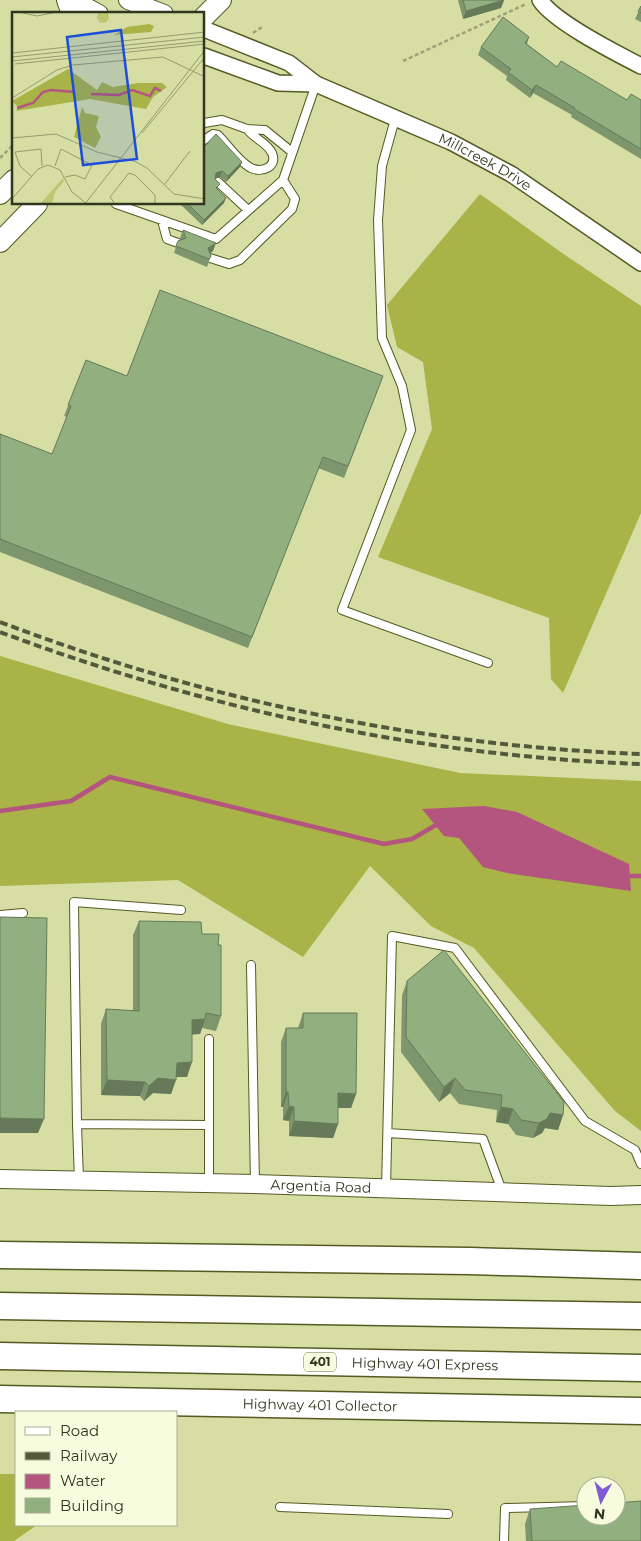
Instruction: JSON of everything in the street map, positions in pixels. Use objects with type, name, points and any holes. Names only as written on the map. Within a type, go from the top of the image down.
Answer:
[{"type":"highway","points":[[0,1255],[470,1261],[641,1266]]},
{"type":"highway","points":[[0,1306],[641,1316]]},
{"type":"highway","name":"Highway 401 Express","points":[[0,1356],[641,1368]]},
{"type":"highway","name":"Highway 401 Collector","points":[[0,1399],[641,1411]]},
{"type":"main road","points":[[67,0],[71,12]]},
{"type":"main road","points":[[205,16],[222,0]]},
{"type":"main road","points":[[0,194],[12,182]]},
{"type":"main road","points":[[0,242],[36,205]]},
{"type":"street","points":[[73,0],[95,12]]},
{"type":"street","points":[[128,0],[159,12]]},
{"type":"street","points":[[540,0],[545,7],[588,36],[641,66]]},
{"type":"street","name":"Millcreek Drive","points":[[205,29],[289,64],[316,84],[451,142],[511,174],[641,263]]},
{"type":"street","name":"Millcreek Drive","points":[[205,56],[278,83],[316,84]]},
{"type":"street","name":"Argentia Road","points":[[0,1179],[641,1195]]},
{"type":"lane","points":[[122,205],[216,239],[283,180],[316,84]]},
{"type":"lane","points":[[396,119],[382,166],[378,220],[382,338],[402,386],[411,430],[342,610],[488,663]]},
{"type":"lane","points":[[205,123],[222,120],[247,129],[265,130],[292,152]]},
{"type":"lane","points":[[205,139],[213,134],[218,135],[249,167],[263,170],[269,168],[273,161],[273,154],[268,146],[253,138],[247,129]]},
{"type":"lane","points":[[210,258],[229,264],[240,260],[292,208],[295,199],[283,180]]},
{"type":"lane","points":[[218,182],[248,210]]},
{"type":"lane","points":[[162,221],[168,238],[178,243]]},
{"type":"lane","points":[[79,1182],[74,902],[181,910]]},
{"type":"lane","points":[[0,914],[23,913]]},
{"type":"lane","points":[[386,1188],[392,936],[455,948],[584,1121],[635,1150],[641,1164]]},
{"type":"lane","points":[[251,965],[254,1184]]},
{"type":"lane","points":[[208,1183],[209,1039]]},
{"type":"lane","points":[[77,1124],[208,1125]]},
{"type":"lane","points":[[388,1133],[483,1139],[502,1192]]},
{"type":"lane","points":[[504,1541],[505,1508],[576,1506]]},
{"type":"lane","points":[[280,1507],[448,1514]]},
{"type":"path","points":[[403,61],[534,0]]},
{"type":"path","points":[[251,28],[254,32],[262,27]]},
{"type":"path","points":[[0,158],[12,146]]},
{"type":"green space","points":[[480,194],[562,253],[641,306],[641,513],[563,693],[551,679],[549,618],[378,557],[432,429],[423,362],[397,347],[387,305]]},
{"type":"green space","points":[[0,656],[228,724],[460,773],[641,781],[641,1131],[615,1111],[474,948],[431,926],[370,866],[303,957],[178,880],[0,886]]},
{"type":"green space","points":[[0,1474],[15,1474],[15,1526],[36,1526],[14,1541],[0,1541]]},
{"type":"water","points":[[484,806],[517,812],[629,864],[631,891],[507,873],[483,867],[459,838],[444,836],[422,809]]},
{"type":"building","points":[[463,0],[504,0],[466,11]]},
{"type":"building","points":[[503,17],[529,37],[525,43],[557,67],[561,61],[627,100],[631,94],[641,100],[641,149],[536,85],[532,90],[508,72],[511,69],[481,47]]},
{"type":"building","points":[[216,134],[242,162],[228,176],[222,171],[216,173],[215,179],[220,184],[216,188],[226,198],[204,220],[189,205],[205,205],[205,146]]},
{"type":"building","points":[[183,230],[216,243],[208,248],[211,256],[209,259],[176,246],[178,241],[186,238]]},
{"type":"building","points":[[160,290],[383,376],[348,466],[323,457],[252,637],[0,539],[0,434],[52,454],[71,406],[68,405],[86,360],[127,376]]},
{"type":"building","points":[[0,917],[47,918],[44,1119],[0,1118]]},
{"type":"building","points":[[139,921],[201,922],[202,934],[219,934],[218,945],[221,945],[221,1016],[206,1013],[205,1019],[192,1020],[192,1062],[177,1063],[176,1080],[158,1078],[149,1086],[145,1082],[107,1080],[106,1009],[139,1011]]},
{"type":"building","points":[[444,950],[564,1102],[563,1115],[550,1113],[547,1119],[539,1123],[521,1120],[513,1109],[501,1107],[502,1095],[465,1090],[455,1078],[444,1087],[406,1037],[407,981]]},
{"type":"building","points":[[303,1013],[357,1013],[356,1094],[338,1093],[338,1124],[294,1121],[294,1107],[289,1106],[288,1092],[286,1092],[286,1028],[303,1028]]},
{"type":"building","points":[[641,1501],[641,1541],[532,1541],[530,1509],[576,1506],[576,1526],[626,1526],[626,1502]]},
{"type":"waterway","points":[[0,811],[71,801],[110,777],[384,844],[412,839],[436,825],[441,825]]},
{"type":"waterway","points":[[625,876],[641,876]]},
{"type":"railway","points":[[0,622],[77,650],[156,674],[235,696],[315,714],[477,741],[641,754]]},
{"type":"railway","points":[[0,632],[156,684],[315,724],[477,751],[641,764]]}]
